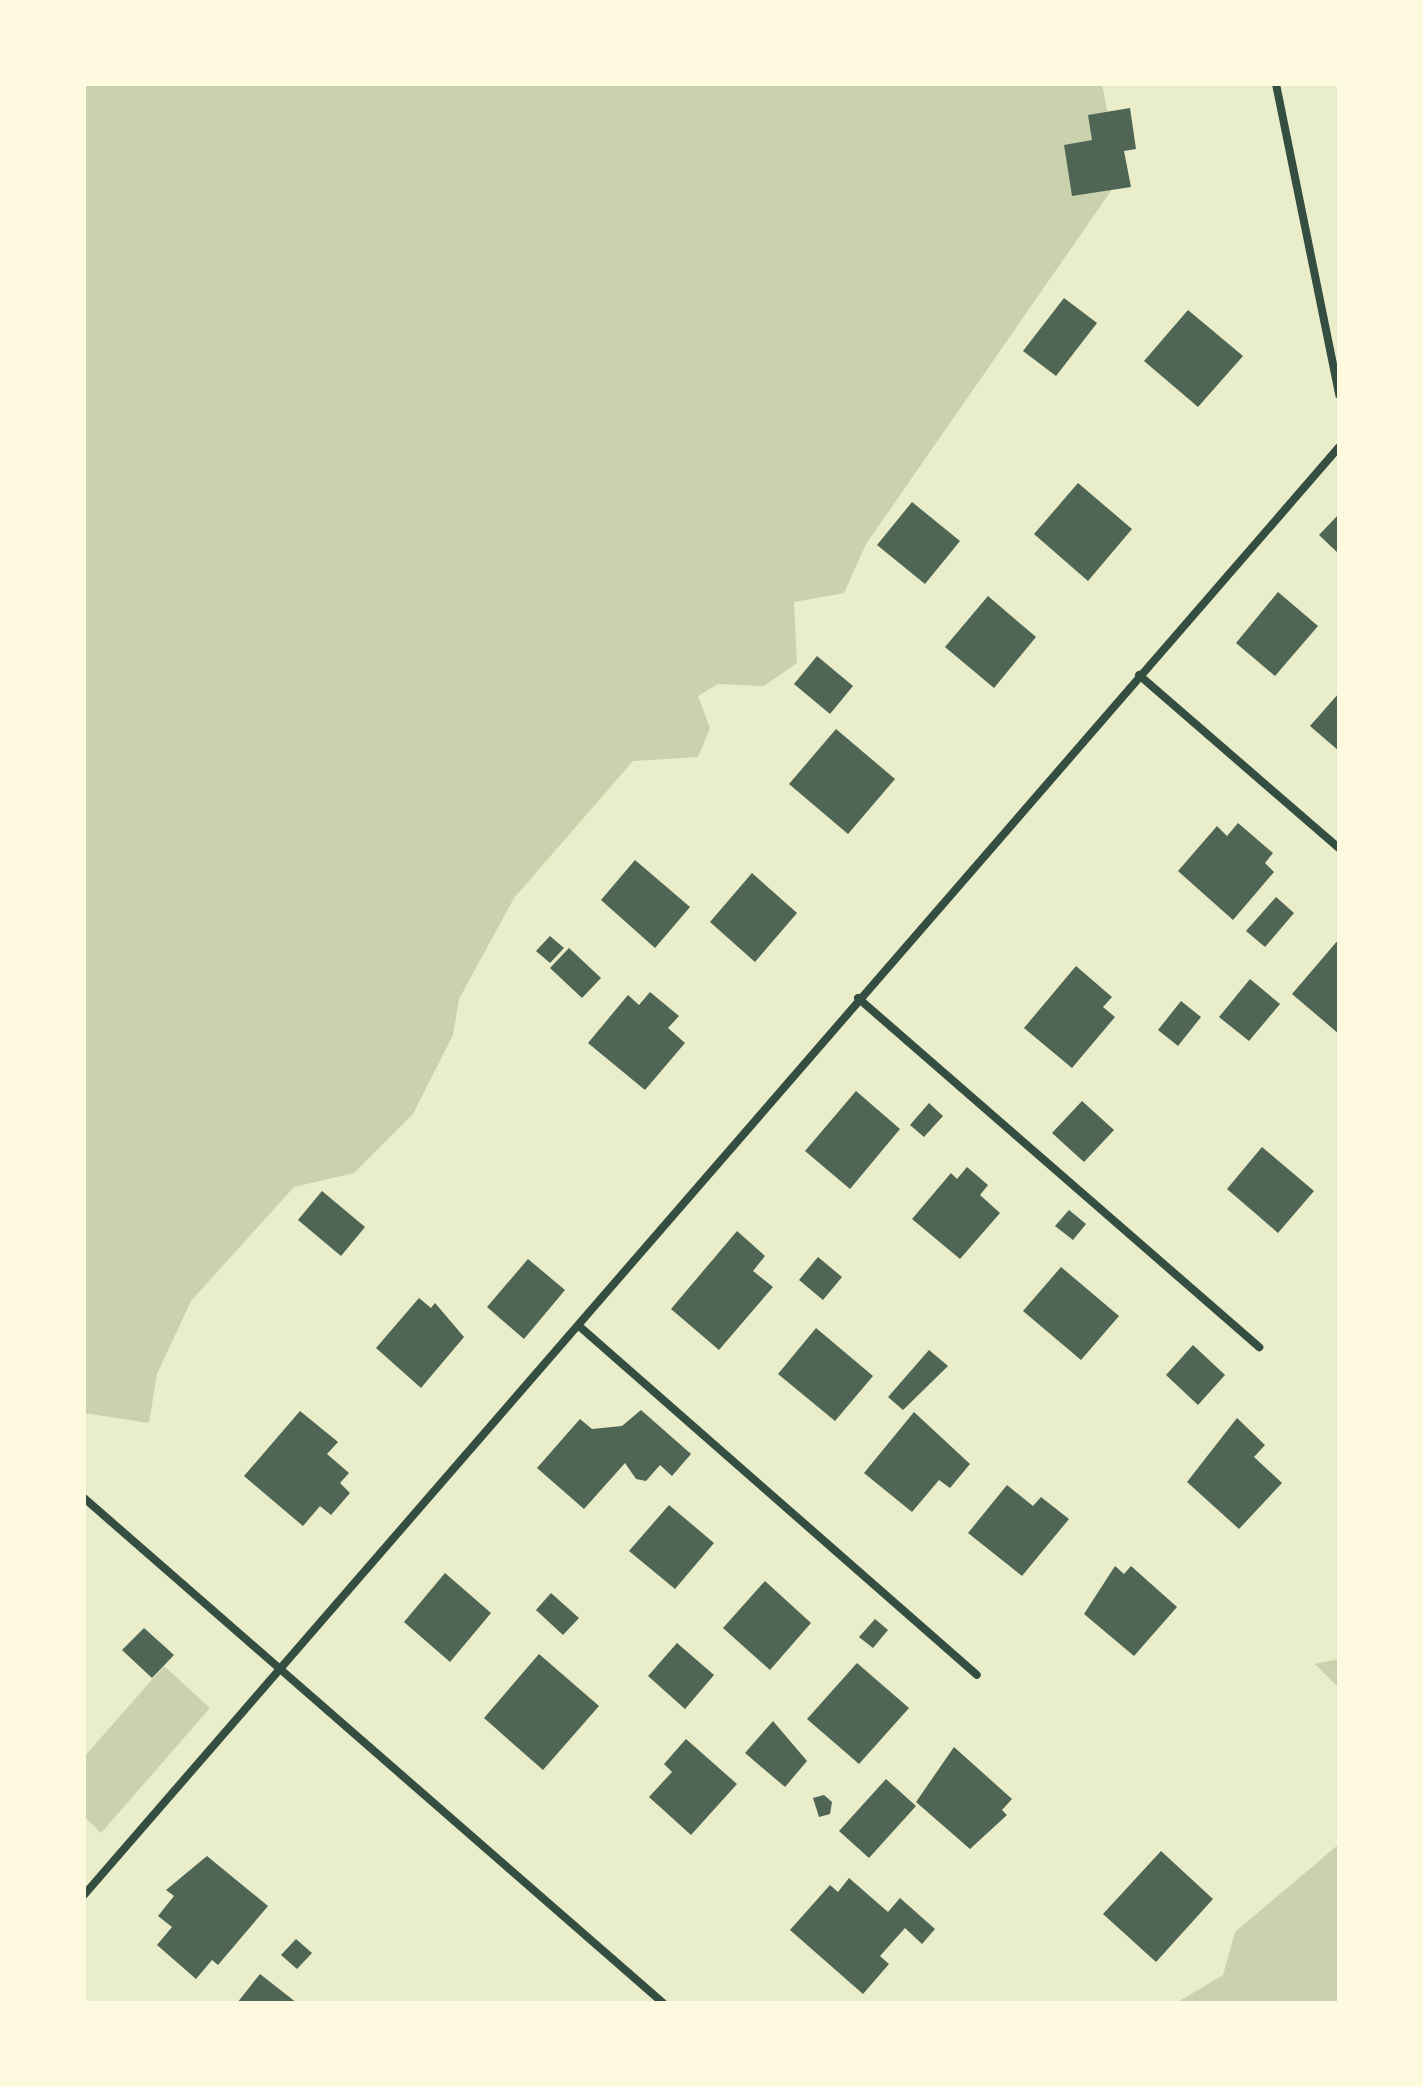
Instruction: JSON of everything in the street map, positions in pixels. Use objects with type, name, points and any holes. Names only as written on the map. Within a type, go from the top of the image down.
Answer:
[{"type":"street","points":[[1276,84],[1339,395]]},
{"type":"street","points":[[84,1895],[579,1326],[858,998],[1339,447]]},
{"type":"street","points":[[1139,675],[1339,848]]},
{"type":"street","points":[[858,998],[1259,1347]]},
{"type":"street","points":[[579,1326],[977,1675]]},
{"type":"street","points":[[84,1498],[663,2003]]},
{"type":"green space","points":[[84,84],[1102,84],[1120,178],[866,544],[844,593],[794,602],[797,663],[764,686],[718,684],[698,696],[710,728],[698,757],[633,761],[514,898],[459,999],[453,1035],[413,1114],[354,1173],[294,1187],[191,1301],[157,1374],[149,1423],[84,1413]]},
{"type":"green space","points":[[1339,1659],[1339,1688],[1315,1664]]},
{"type":"green space","points":[[164,1666],[210,1708],[101,1833],[84,1816],[84,1757]]},
{"type":"green space","points":[[1339,1844],[1339,2003],[1176,2003],[1223,1975],[1235,1932]]},
{"type":"building","points":[[1130,108],[1136,149],[1124,151],[1131,187],[1072,196],[1064,145],[1092,140],[1088,115]]},
{"type":"building","points":[[1064,298],[1097,323],[1056,376],[1023,351]]},
{"type":"building","points":[[1188,310],[1243,356],[1198,407],[1144,361]]},
{"type":"building","points":[[1078,483],[1132,529],[1088,581],[1034,534]]},
{"type":"building","points":[[912,502],[960,541],[925,584],[877,545]]},
{"type":"building","points":[[1339,514],[1339,554],[1319,535]]},
{"type":"building","points":[[1278,592],[1318,626],[1275,676],[1236,643]]},
{"type":"building","points":[[988,596],[1036,637],[994,688],[945,647]]},
{"type":"building","points":[[817,656],[853,686],[830,714],[794,684]]},
{"type":"building","points":[[1339,693],[1339,751],[1310,726]]},
{"type":"building","points":[[836,729],[895,779],[848,834],[789,784]]},
{"type":"building","points":[[1238,823],[1273,853],[1265,863],[1274,872],[1233,920],[1178,871],[1217,826],[1227,836]]},
{"type":"building","points":[[635,860],[690,907],[655,948],[601,900]]},
{"type":"building","points":[[752,873],[797,913],[755,962],[710,922]]},
{"type":"building","points":[[1276,897],[1294,913],[1265,947],[1246,931]]},
{"type":"building","points":[[550,936],[564,948],[550,963],[536,951]]},
{"type":"building","points":[[1339,939],[1339,1034],[1292,994]]},
{"type":"building","points":[[569,948],[601,978],[582,998],[550,968]]},
{"type":"building","points":[[1076,966],[1112,997],[1103,1007],[1115,1017],[1072,1068],[1024,1028]]},
{"type":"building","points":[[1250,979],[1280,1004],[1249,1041],[1219,1017]]},
{"type":"building","points":[[650,992],[679,1016],[668,1028],[685,1043],[645,1090],[588,1043],[628,995],[639,1005]]},
{"type":"building","points":[[1181,1001],[1201,1017],[1178,1046],[1158,1030]]},
{"type":"building","points":[[856,1091],[900,1129],[850,1189],[805,1151]]},
{"type":"building","points":[[1082,1101],[1114,1130],[1084,1162],[1052,1133]]},
{"type":"building","points":[[929,1103],[943,1116],[924,1137],[910,1125]]},
{"type":"building","points":[[1262,1147],[1314,1191],[1278,1233],[1227,1189]]},
{"type":"building","points":[[967,1167],[988,1185],[980,1195],[1000,1213],[960,1259],[912,1219],[951,1173],[957,1179]]},
{"type":"building","points":[[322,1191],[365,1227],[341,1256],[298,1220]]},
{"type":"building","points":[[1069,1210],[1086,1224],[1073,1240],[1055,1226]]},
{"type":"building","points":[[737,1231],[765,1256],[753,1271],[773,1287],[719,1350],[671,1309]]},
{"type":"building","points":[[818,1257],[842,1277],[823,1300],[799,1280]]},
{"type":"building","points":[[528,1259],[565,1290],[524,1339],[487,1307]]},
{"type":"building","points":[[1061,1267],[1119,1316],[1081,1360],[1023,1311]]},
{"type":"building","points":[[419,1298],[431,1308],[435,1303],[464,1337],[421,1388],[376,1348]]},
{"type":"building","points":[[816,1328],[873,1376],[835,1421],[778,1374]]},
{"type":"building","points":[[1193,1345],[1225,1375],[1198,1405],[1166,1375]]},
{"type":"building","points":[[929,1350],[948,1366],[903,1410],[888,1397]]},
{"type":"building","points":[[641,1410],[691,1454],[672,1476],[660,1465],[646,1481],[636,1479],[625,1463],[584,1509],[537,1468],[580,1419],[592,1429],[622,1426]]},
{"type":"building","points":[[300,1411],[338,1442],[327,1454],[349,1473],[340,1483],[350,1493],[331,1515],[320,1506],[303,1526],[244,1476]]},
{"type":"building","points":[[914,1412],[970,1464],[950,1488],[939,1480],[912,1512],[864,1473]]},
{"type":"building","points":[[1237,1418],[1265,1445],[1254,1457],[1282,1483],[1239,1529],[1187,1482]]},
{"type":"building","points":[[1007,1485],[1033,1506],[1041,1497],[1069,1519],[1022,1576],[968,1533]]},
{"type":"building","points":[[669,1505],[714,1543],[675,1589],[629,1551]]},
{"type":"building","points":[[1115,1566],[1124,1574],[1131,1566],[1177,1607],[1134,1656],[1084,1614]]},
{"type":"building","points":[[445,1573],[491,1613],[450,1662],[404,1622]]},
{"type":"building","points":[[765,1581],[811,1623],[770,1670],[723,1628]]},
{"type":"building","points":[[551,1593],[579,1618],[563,1635],[536,1610]]},
{"type":"building","points":[[875,1619],[888,1630],[873,1648],[859,1637]]},
{"type":"building","points":[[144,1628],[174,1655],[152,1678],[122,1650]]},
{"type":"building","points":[[677,1643],[714,1675],[685,1709],[648,1676]]},
{"type":"building","points":[[539,1654],[599,1706],[543,1770],[484,1718]]},
{"type":"building","points":[[857,1663],[909,1708],[859,1764],[807,1719]]},
{"type":"building","points":[[773,1721],[807,1761],[785,1787],[745,1753]]},
{"type":"building","points":[[686,1739],[737,1784],[691,1835],[649,1797],[672,1772],[664,1764]]},
{"type":"building","points":[[954,1747],[1012,1799],[1002,1810],[1007,1815],[970,1849],[916,1802]]},
{"type":"building","points":[[886,1779],[916,1806],[869,1858],[839,1831]]},
{"type":"building","points":[[824,1795],[832,1802],[830,1814],[819,1817],[813,1798]]},
{"type":"building","points":[[1161,1851],[1213,1899],[1156,1962],[1103,1914]]},
{"type":"building","points":[[207,1856],[268,1906],[218,1965],[212,1960],[196,1979],[157,1945],[172,1927],[158,1916],[174,1896],[166,1890]]},
{"type":"building","points":[[849,1878],[888,1912],[900,1898],[935,1929],[922,1944],[905,1928],[880,1956],[889,1964],[863,1994],[790,1930],[830,1885],[838,1892]]},
{"type":"building","points":[[296,1939],[312,1953],[297,1969],[281,1955]]},
{"type":"building","points":[[260,1974],[297,2003],[237,2003]]}]
